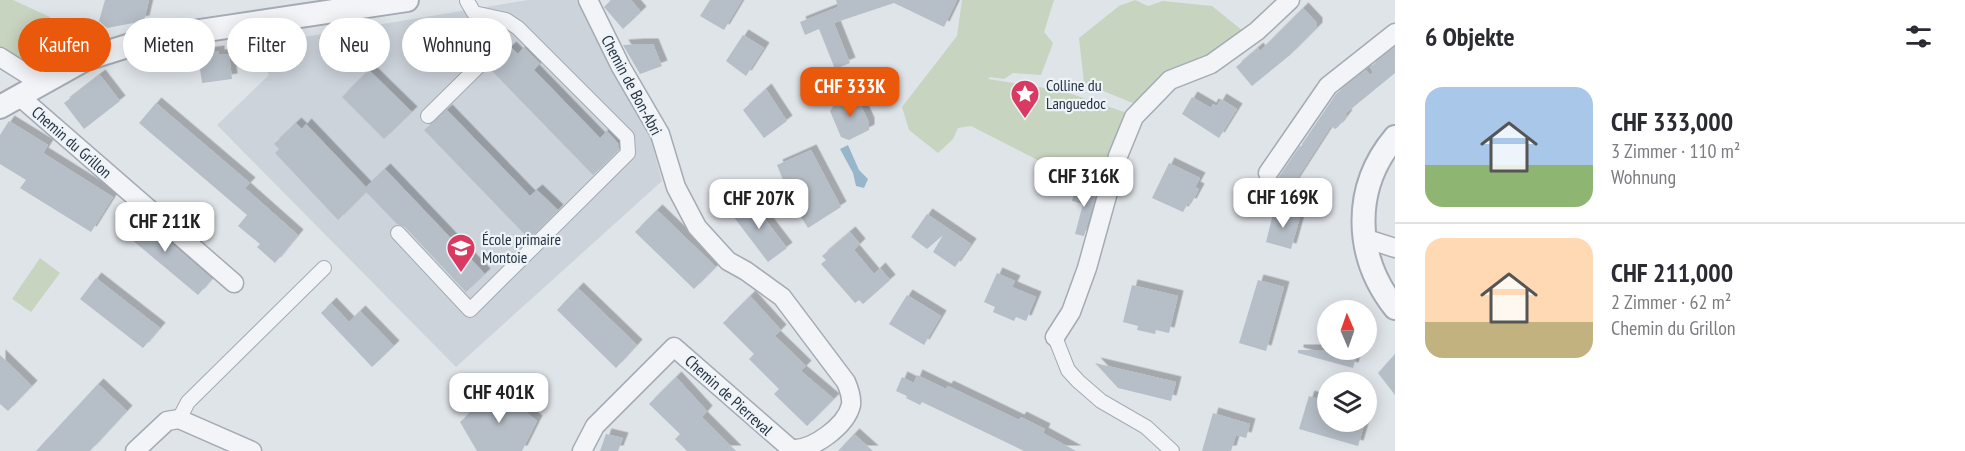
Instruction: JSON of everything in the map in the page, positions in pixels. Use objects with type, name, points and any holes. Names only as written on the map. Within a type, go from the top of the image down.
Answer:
[{"type":"street","points":[[10,102],[86,59],[153,38],[375,2],[407,0]]},
{"type":"street","name":"Chemin de Bon-Abri","points":[[588,0],[621,67],[660,134],[676,187],[698,227],[728,261],[782,297],[850,390]]},
{"type":"street","points":[[1172,451],[1146,427],[1101,400],[1078,381],[1068,370],[1055,337],[1071,312],[1079,290],[1118,156],[1134,117],[1170,80],[1211,64],[1257,31],[1290,0]]},
{"type":"street","points":[[398,233],[470,309],[628,153],[627,137],[518,28],[506,20],[474,13],[467,1]]},
{"type":"street","points":[[1268,173],[1328,86],[1395,33]]},
{"type":"street","points":[[0,57],[41,83]]},
{"type":"street","points":[[428,116],[473,72]]},
{"type":"street","name":"Chemin du Grillon","points":[[10,102],[234,283]]},
{"type":"street","points":[[1395,137],[1377,162],[1369,180],[1362,218],[1364,238],[1377,281],[1395,308]]},
{"type":"street","points":[[1364,238],[1395,248]]},
{"type":"street","points":[[179,419],[188,402],[324,268]]},
{"type":"street","name":"Chemin de Pierreval","points":[[582,451],[600,420],[674,347],[791,449],[813,448],[837,426],[849,410],[850,390]]},
{"type":"street","points":[[135,451],[167,421],[179,419],[252,451]]},
{"type":"shaded area","name":"École primaire Montoie","points":[[528,0],[577,0],[650,137],[662,181],[456,367],[217,125],[269,75],[268,72],[307,72],[307,36],[319,34],[319,72],[390,72],[390,23],[402,21],[402,72],[512,72],[512,18],[419,18]]},
{"type":"green space","points":[[0,0],[13,0],[50,17],[18,18],[18,59],[0,48]]},
{"type":"green space","points":[[962,0],[1054,0],[1044,32],[1053,43],[1041,75],[1013,73],[1004,79],[990,77],[988,79],[1063,91],[1130,114],[1106,185],[1073,175],[1069,176],[971,126],[958,128],[953,139],[938,153],[909,130],[902,107],[957,36]]},
{"type":"green space","points":[[1135,0],[1148,6],[1163,1],[1212,6],[1243,31],[1239,39],[1135,104],[1084,83],[1079,38],[1119,6]]},
{"type":"green space","points":[[40,258],[60,273],[31,312],[12,299]]},
{"type":"water","points":[[848,145],[859,170],[868,179],[864,188],[856,186],[853,173],[840,149]]},
{"type":"building","points":[[105,0],[149,0],[145,18],[123,18],[123,25],[111,27],[111,18],[100,18]]},
{"type":"building","points":[[611,0],[631,0],[641,12],[623,29],[604,7]]},
{"type":"building","points":[[710,0],[742,0],[724,30],[700,16]]},
{"type":"building","points":[[836,0],[957,0],[944,27],[894,3],[834,23],[850,63],[835,69],[819,29],[805,35],[800,22],[838,7]]},
{"type":"building","points":[[1303,8],[1317,23],[1317,28],[1290,55],[1252,86],[1236,67],[1258,48],[1260,51]]},
{"type":"building","points":[[743,35],[764,48],[746,76],[726,61]]},
{"type":"building","points":[[653,44],[662,66],[640,74],[623,45]]},
{"type":"building","points":[[524,47],[540,63],[534,70],[600,138],[607,131],[618,143],[619,149],[593,175],[493,72],[512,72],[512,48],[518,54]]},
{"type":"building","points":[[1395,47],[1395,73],[1345,114],[1347,115],[1338,127],[1335,129],[1331,126],[1291,188],[1278,178],[1300,146],[1305,149],[1302,144],[1336,94],[1366,70],[1370,75],[1373,73],[1370,67]]},
{"type":"building","points":[[219,51],[219,55],[227,54],[227,72],[231,72],[232,79],[202,83],[200,72],[215,72],[215,52]]},
{"type":"building","points":[[367,72],[371,72],[412,112],[384,139],[342,97]]},
{"type":"building","points":[[100,75],[120,101],[84,129],[64,103]]},
{"type":"building","points":[[766,89],[787,121],[764,138],[743,110]]},
{"type":"building","points":[[852,97],[858,99],[869,123],[869,130],[849,140],[841,137],[830,111],[835,104]]},
{"type":"building","points":[[1192,97],[1211,108],[1213,104],[1217,106],[1221,99],[1237,109],[1219,138],[1182,114]]},
{"type":"building","points":[[156,103],[250,183],[245,188],[298,235],[275,263],[257,247],[260,244],[238,226],[247,215],[139,123]]},
{"type":"building","points":[[447,110],[530,196],[537,190],[558,210],[529,239],[424,130]]},
{"type":"building","points":[[9,121],[48,145],[43,153],[113,197],[91,232],[20,188],[26,180],[0,164],[0,135]]},
{"type":"building","points":[[296,123],[302,129],[306,124],[366,187],[385,169],[485,274],[466,292],[405,227],[397,224],[366,192],[338,220],[275,153],[279,149],[274,144]]},
{"type":"building","points":[[811,150],[841,207],[808,228],[792,202],[777,165]]},
{"type":"building","points":[[1169,163],[1200,178],[1195,187],[1199,189],[1191,204],[1188,203],[1183,212],[1152,198]]},
{"type":"building","points":[[1076,185],[1091,190],[1090,194],[1096,195],[1084,236],[1075,234],[1083,204],[1072,201]]},
{"type":"building","points":[[749,198],[787,248],[768,262],[730,212]]},
{"type":"building","points":[[657,210],[716,267],[694,289],[635,232]]},
{"type":"building","points":[[1274,210],[1300,217],[1291,249],[1266,242]]},
{"type":"building","points":[[134,211],[212,279],[198,295],[119,229]]},
{"type":"building","points":[[927,214],[971,244],[955,267],[933,252],[943,235],[927,249],[911,237]]},
{"type":"building","points":[[850,232],[860,244],[854,250],[874,274],[880,268],[890,280],[863,304],[859,300],[855,303],[821,264],[826,260],[822,256]]},
{"type":"building","points":[[997,273],[1015,281],[1012,287],[1036,297],[1026,321],[1016,317],[1014,321],[993,312],[995,307],[984,302]]},
{"type":"building","points":[[96,278],[160,328],[143,348],[80,299]]},
{"type":"building","points":[[1258,280],[1284,287],[1266,351],[1239,343]]},
{"type":"building","points":[[1132,285],[1178,296],[1169,333],[1156,330],[1155,334],[1137,330],[1138,326],[1123,322]]},
{"type":"building","points":[[578,288],[637,345],[616,368],[557,310]]},
{"type":"building","points":[[907,295],[941,316],[924,345],[889,324]]},
{"type":"building","points":[[750,296],[781,330],[775,336],[806,366],[801,371],[834,399],[807,426],[774,394],[779,389],[749,359],[754,354],[723,323]]},
{"type":"building","points":[[331,303],[349,322],[360,311],[394,346],[372,367],[321,313]]},
{"type":"building","points":[[1298,350],[1317,350],[1317,358],[1298,353]]},
{"type":"building","points":[[1395,354],[1395,395],[1378,373]]},
{"type":"building","points":[[0,355],[32,386],[8,411],[0,404]]},
{"type":"building","points":[[1324,360],[1355,360],[1353,368]]},
{"type":"building","points":[[1095,363],[1176,382],[1171,401],[1118,388]]},
{"type":"building","points":[[917,375],[946,389],[948,386],[1019,420],[1021,417],[1045,429],[1043,433],[1076,451],[1024,451],[922,402],[920,405],[896,391],[902,377],[914,383]]},
{"type":"building","points":[[676,377],[707,411],[702,417],[736,451],[687,451],[675,439],[680,434],[649,404]]},
{"type":"building","points":[[98,384],[127,411],[90,451],[36,451]]},
{"type":"building","points":[[499,386],[512,397],[510,399],[537,421],[522,451],[477,451],[460,422]]},
{"type":"building","points":[[1309,396],[1317,399],[1317,432],[1362,432],[1358,446],[1299,429]]},
{"type":"building","points":[[1213,413],[1250,424],[1246,438],[1236,435],[1231,451],[1202,451]]},
{"type":"building","points":[[606,434],[623,438],[618,451],[600,451]]},
{"type":"building","points":[[854,434],[873,451],[838,451]]},
{"type":"place","name":"Colline du Languedoc","points":[[1025,120]]},
{"type":"place","name":"École primaire Montoie","points":[[461,274]]}]
